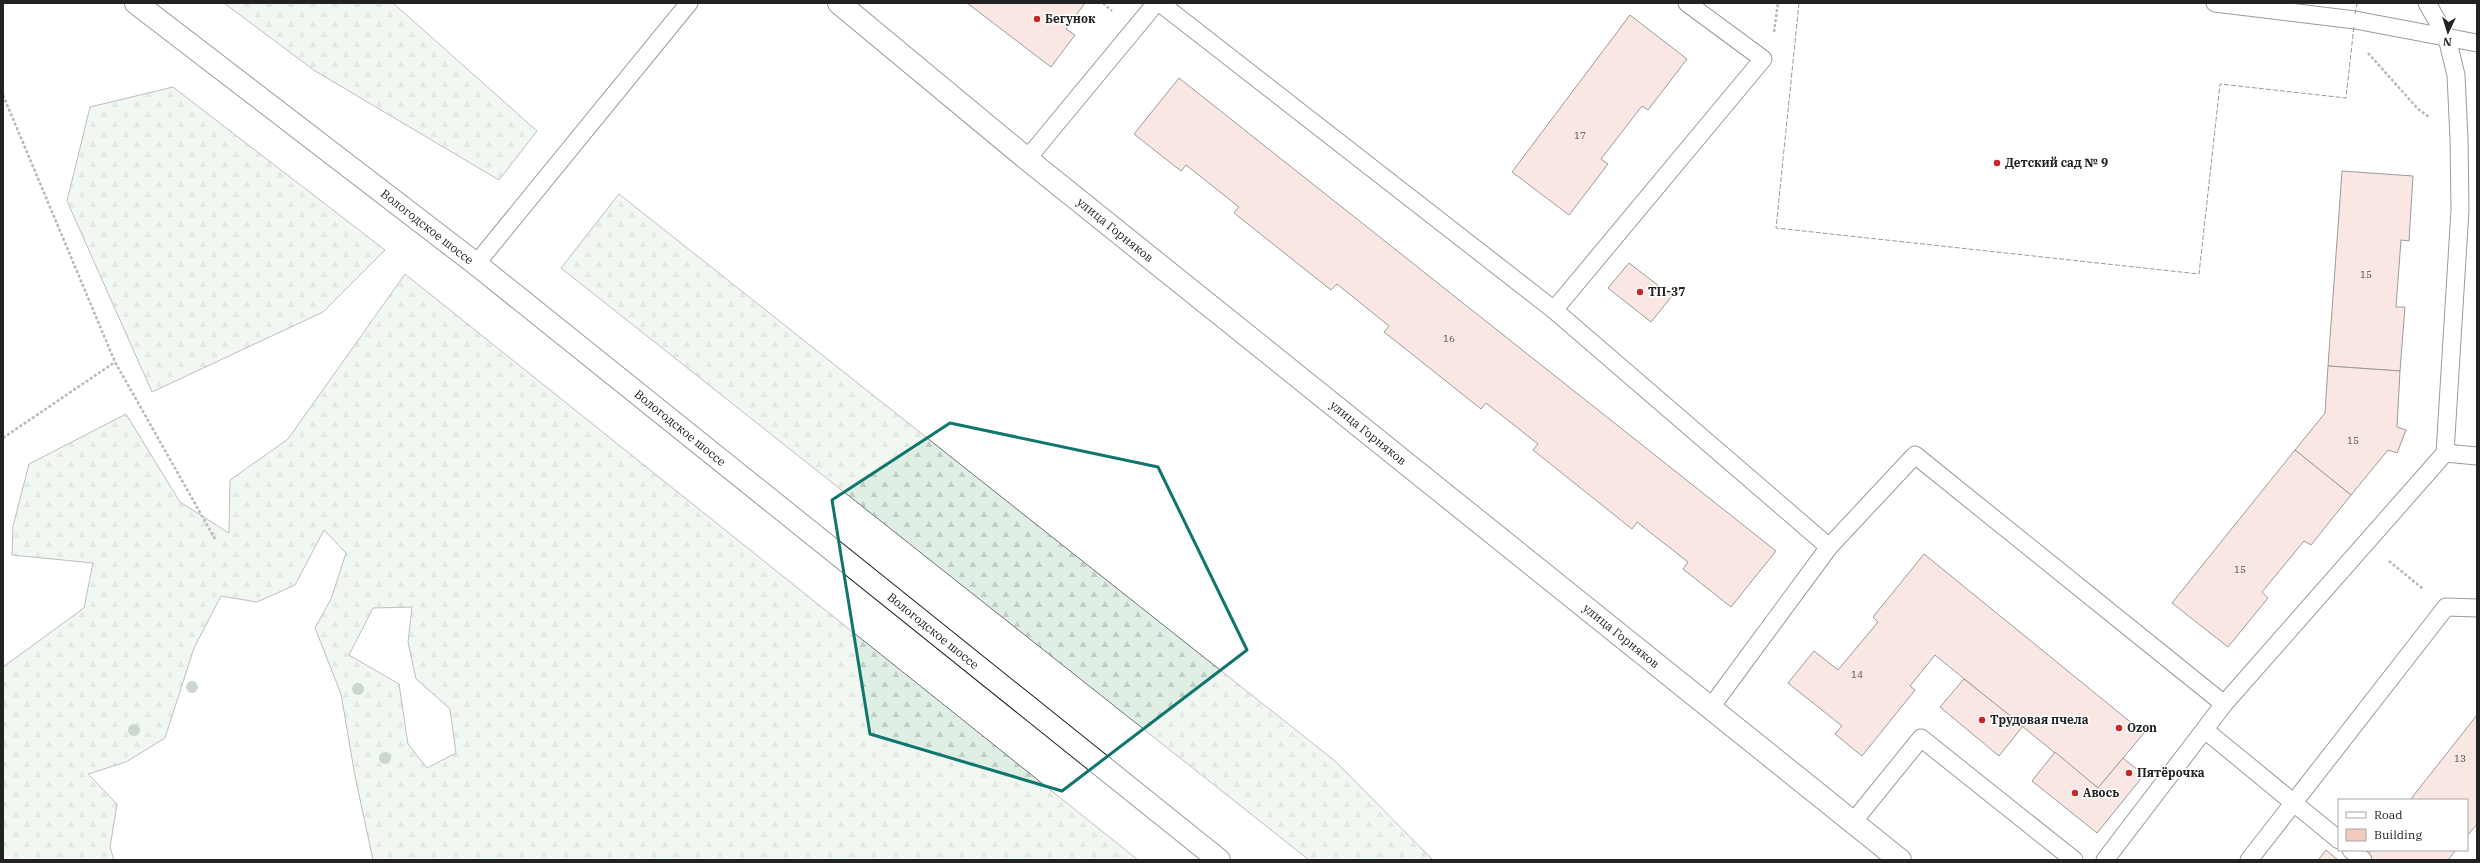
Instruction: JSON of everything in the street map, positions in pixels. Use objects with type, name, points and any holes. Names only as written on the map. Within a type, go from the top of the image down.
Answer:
[{"type":"main road","name":"Вологодское шоссе","points":[[136,3],[476,264],[1219,860]]},
{"type":"main road","name":"улица Горняков","points":[[839,3],[1027,159],[1900,860]]},
{"type":"lane","points":[[476,264],[689,3]]},
{"type":"lane","points":[[1027,159],[1156,3]]},
{"type":"lane","points":[[1160,3],[1554,310],[1829,547]]},
{"type":"lane","points":[[1554,310],[1763,59],[1687,3]]},
{"type":"lane","points":[[2215,3],[2366,22],[2477,43]]},
{"type":"lane","points":[[2105,860],[2224,704],[2445,453],[2460,210],[2459,139],[2456,75],[2447,38],[2427,3]]},
{"type":"lane","points":[[2445,453],[2477,456]]},
{"type":"lane","points":[[1711,707],[1829,547],[1915,455],[2224,704]]},
{"type":"lane","points":[[2249,860],[2446,607],[2477,608]]},
{"type":"lane","points":[[2205,730],[2338,839]]},
{"type":"lane","points":[[1853,822],[1921,738],[2074,860]]},
{"type":"lane","points":[[2352,851],[2363,860]]},
{"type":"path","points":[[2366,22],[2363,46],[2418,109],[2459,139]]},
{"type":"path","points":[[3,95],[115,362],[215,539]]},
{"type":"path","points":[[3,438],[115,362]]},
{"type":"path","points":[[2366,542],[2446,607]]},
{"type":"highlighted area","points":[[950,423],[1158,467],[1247,650],[1062,791],[870,734],[832,500]]},
{"type":"green space","points":[[224,3],[393,3],[537,131],[499,180],[315,71]]},
{"type":"green space","points":[[173,87],[385,250],[323,312],[152,392],[67,201],[90,107]]},
{"type":"green space","points":[[619,194],[1335,761],[1433,860],[1309,860],[561,268]]},
{"type":"green space","points":[[405,274],[1138,860],[373,860],[355,776],[341,694],[315,628],[331,599],[346,553],[324,530],[295,585],[257,602],[221,596],[194,648],[165,738],[126,762],[88,774],[117,804],[110,847],[114,860],[3,860],[3,667],[84,608],[93,563],[12,555],[13,526],[29,464],[126,414],[180,502],[229,533],[230,480],[288,439]],"holes":[[[412,607],[408,642],[416,679],[450,709],[456,753],[427,768],[408,744],[399,684],[349,655],[373,608]]]},
{"type":"building","points":[[967,3],[1085,3],[1066,29],[1075,35],[1051,67]]},
{"type":"building","points":[[1630,15],[1687,59],[1648,110],[1642,106],[1601,159],[1608,164],[1569,215],[1512,172]]},
{"type":"building","points":[[1179,78],[1776,551],[1731,607],[1683,569],[1688,562],[1637,522],[1632,529],[1533,450],[1538,444],[1486,403],[1481,409],[1384,332],[1389,326],[1337,284],[1331,290],[1234,213],[1239,207],[1186,165],[1181,171],[1134,134]]},
{"type":"building","points":[[2342,171],[2413,176],[2409,241],[2401,240],[2396,307],[2405,307],[2400,371],[2328,366]]},
{"type":"building","name":"ТП-37","points":[[1629,263],[1672,296],[1651,322],[1608,288]]},
{"type":"building","points":[[2328,366],[2400,371],[2397,427],[2406,430],[2397,453],[2388,450],[2351,495],[2295,450],[2325,413]]},
{"type":"building","points":[[2295,450],[2351,495],[2311,545],[2304,541],[2262,592],[2268,598],[2228,647],[2172,603]]},
{"type":"building","points":[[1924,554],[2144,733],[2098,788],[1935,655],[1910,686],[1915,690],[1862,756],[1835,734],[1842,726],[1788,683],[1814,651],[1838,670],[1878,622],[1873,617]]},
{"type":"building","points":[[1964,679],[2023,726],[1999,756],[1940,707]]},
{"type":"building","points":[[2477,715],[2477,824],[2468,835],[2468,799],[2411,799]]},
{"type":"building","points":[[2055,752],[2098,788],[2123,758],[2144,775],[2097,833],[2032,781]]},
{"type":"building","points":[[2326,850],[2338,860],[2318,860]]},
{"type":"building","points":[[2370,851],[2455,851],[2448,860],[2363,860]]},
{"type":"fence","points":[[1799,3],[1776,228],[2199,274],[2220,84],[2346,98],[2354,26]]},
{"type":"fence","points":[[2355,14],[2357,3]]},
{"type":"place","name":"Бегунок","points":[[1037,19]]},
{"type":"place","name":"Детский сад № 9","points":[[1997,163]]},
{"type":"place","name":"ТП-37","points":[[1640,292]]},
{"type":"place","name":"Трудовая пчела","points":[[1982,720]]},
{"type":"place","name":"Ozon","points":[[2119,728]]},
{"type":"place","name":"Пятёрочка","points":[[2129,773]]},
{"type":"place","name":"Авось","points":[[2075,793]]}]
